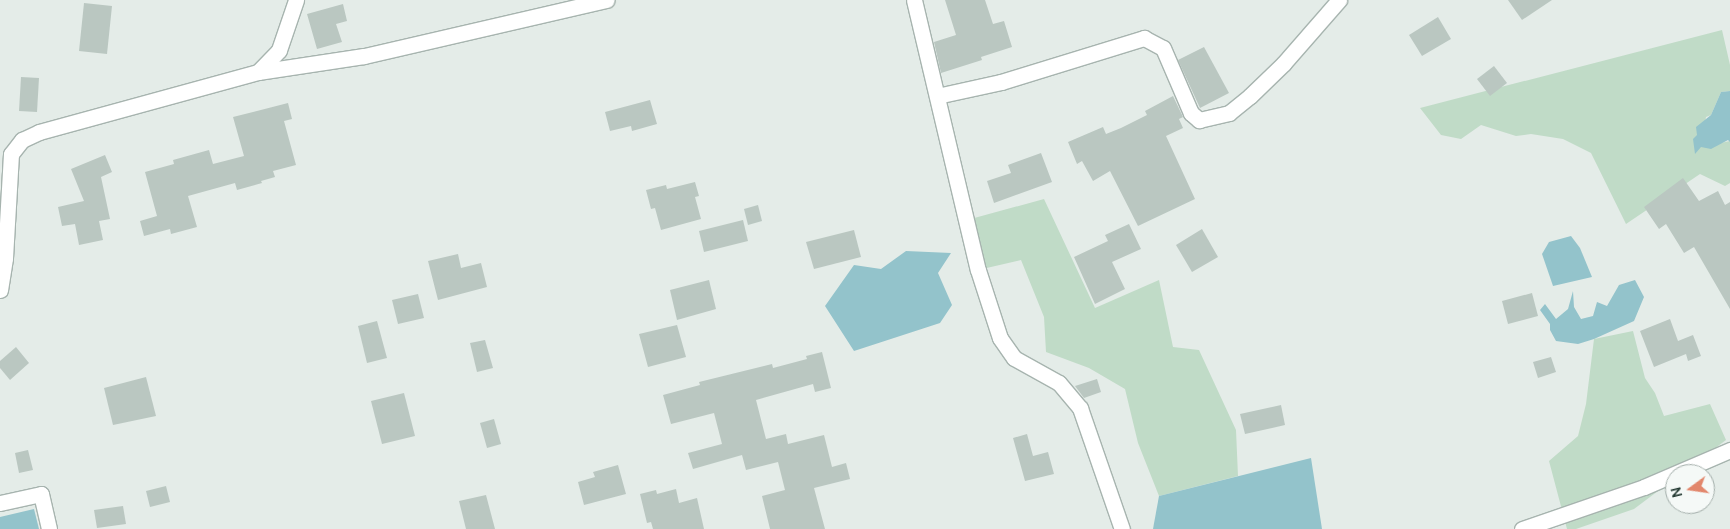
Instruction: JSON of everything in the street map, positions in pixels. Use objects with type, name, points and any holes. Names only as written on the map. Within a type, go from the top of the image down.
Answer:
[{"type":"street","points":[[258,72],[278,50],[296,0]]},
{"type":"street","points":[[0,290],[5,258],[12,154],[22,140],[39,132],[258,72],[364,56],[607,0]]},
{"type":"street","points":[[914,0],[978,270],[1000,338],[1014,358],[1059,383],[1080,408],[1122,529]]},
{"type":"street","points":[[937,96],[1001,82],[1144,38],[1164,48],[1192,113],[1199,120],[1229,112],[1250,96],[1284,62],[1339,0]]},
{"type":"street","points":[[1522,529],[1644,487],[1730,450]]},
{"type":"street","points":[[0,503],[40,494],[48,529]]},
{"type":"green space","points":[[1722,30],[1730,65],[1730,91],[1721,92],[1711,115],[1706,117],[1701,147],[1730,141],[1730,183],[1725,186],[1700,174],[1626,224],[1591,153],[1563,139],[1531,134],[1516,136],[1481,125],[1461,139],[1441,135],[1420,108]]},
{"type":"green space","points":[[1044,199],[1095,308],[1159,280],[1173,347],[1199,350],[1236,430],[1238,476],[1159,496],[1138,443],[1125,389],[1089,368],[1046,352],[1044,317],[1021,260],[978,270],[967,220]]},
{"type":"green space","points":[[1633,331],[1645,378],[1655,393],[1664,416],[1710,404],[1726,440],[1694,464],[1665,464],[1665,486],[1634,509],[1576,529],[1567,529],[1549,461],[1578,436],[1586,404],[1594,339]]},
{"type":"water","points":[[1730,91],[1730,142],[1728,140],[1711,149],[1701,147],[1695,154],[1693,139],[1697,135],[1696,127],[1711,115],[1721,92]]},
{"type":"water","points":[[1571,236],[1580,248],[1592,277],[1553,286],[1542,254],[1549,242]]},
{"type":"water","points":[[906,251],[951,253],[938,273],[952,305],[940,323],[854,351],[825,306],[854,265],[881,269]]},
{"type":"water","points":[[1635,280],[1644,297],[1634,321],[1578,344],[1556,341],[1550,330],[1550,324],[1540,310],[1545,304],[1556,319],[1568,309],[1573,291],[1574,307],[1581,319],[1593,316],[1597,302],[1607,306],[1619,285]]},
{"type":"water","points":[[1311,458],[1322,529],[1153,529],[1159,496]]},
{"type":"water","points":[[34,509],[39,529],[0,529],[0,517]]},
{"type":"building","points":[[945,0],[985,0],[993,24],[1004,21],[1012,47],[981,57],[982,60],[941,73],[934,42],[956,35]]},
{"type":"building","points":[[1508,0],[1552,0],[1522,20]]},
{"type":"building","points":[[84,3],[112,6],[107,54],[79,51]]},
{"type":"building","points":[[343,4],[347,21],[336,24],[342,42],[317,49],[307,14]]},
{"type":"building","points":[[1438,17],[1451,39],[1422,56],[1409,35]]},
{"type":"building","points":[[1204,47],[1229,93],[1200,108],[1178,60]]},
{"type":"building","points":[[1494,66],[1507,83],[1490,96],[1477,79]]},
{"type":"building","points":[[21,77],[39,78],[37,112],[19,111]]},
{"type":"building","points":[[1173,96],[1183,117],[1179,119],[1183,128],[1166,136],[1195,199],[1138,226],[1110,171],[1093,181],[1082,161],[1077,164],[1068,142],[1103,127],[1106,134],[1121,128],[1147,115],[1145,111]]},
{"type":"building","points":[[650,100],[657,124],[632,131],[631,126],[610,131],[605,112]]},
{"type":"building","points":[[288,103],[292,119],[284,121],[296,165],[273,171],[275,177],[261,181],[262,183],[237,190],[235,183],[188,196],[197,227],[171,234],[170,229],[144,236],[140,221],[157,216],[145,172],[174,164],[173,160],[209,150],[213,164],[244,156],[233,117]]},
{"type":"building","points":[[1041,153],[1052,182],[994,203],[987,181],[1011,173],[1008,165]]},
{"type":"building","points":[[105,155],[112,172],[101,177],[110,219],[99,221],[103,240],[79,245],[75,224],[62,226],[58,207],[84,201],[71,169]]},
{"type":"building","points":[[1683,178],[1699,201],[1718,191],[1725,205],[1730,202],[1730,309],[1694,247],[1684,253],[1666,224],[1659,229],[1644,207]]},
{"type":"building","points":[[695,182],[699,196],[695,197],[701,219],[661,230],[655,208],[651,209],[646,190],[666,185],[667,189]]},
{"type":"building","points":[[758,205],[762,221],[748,225],[744,209]]},
{"type":"building","points":[[743,220],[748,241],[704,252],[699,231]]},
{"type":"building","points":[[1129,224],[1141,249],[1112,262],[1125,289],[1095,304],[1074,257],[1108,241],[1105,235]]},
{"type":"building","points":[[1202,229],[1218,257],[1192,272],[1176,245]]},
{"type":"building","points":[[854,230],[861,257],[814,269],[806,242]]},
{"type":"building","points":[[458,254],[461,268],[481,263],[487,287],[438,300],[428,261]]},
{"type":"building","points":[[709,280],[716,309],[677,320],[670,290]]},
{"type":"building","points":[[1532,293],[1538,316],[1508,324],[1502,301]]},
{"type":"building","points":[[418,294],[424,318],[398,324],[392,300]]},
{"type":"building","points":[[1670,319],[1678,341],[1693,335],[1701,356],[1688,361],[1686,354],[1654,367],[1640,331]]},
{"type":"building","points":[[377,321],[387,358],[367,363],[358,326]]},
{"type":"building","points":[[677,325],[686,357],[648,367],[639,334]]},
{"type":"building","points":[[485,340],[493,368],[477,372],[470,343]]},
{"type":"building","points":[[16,347],[29,363],[10,380],[0,368],[0,361]]},
{"type":"building","points":[[822,352],[831,388],[815,392],[813,384],[756,400],[766,439],[786,434],[788,444],[824,435],[832,467],[846,463],[850,479],[814,488],[825,529],[770,529],[762,496],[785,490],[778,462],[746,470],[742,455],[693,469],[688,453],[722,444],[714,413],[671,424],[663,395],[700,385],[699,382],[772,364],[773,368],[807,359],[806,356]]},
{"type":"building","points":[[1551,357],[1556,372],[1538,378],[1533,362]]},
{"type":"building","points":[[146,377],[156,416],[113,425],[104,388]]},
{"type":"building","points":[[1097,379],[1101,392],[1084,398],[1075,386]]},
{"type":"building","points":[[404,393],[415,436],[382,444],[371,401]]},
{"type":"building","points":[[1281,405],[1285,425],[1245,434],[1240,414]]},
{"type":"building","points":[[494,419],[501,444],[487,448],[480,423]]},
{"type":"building","points":[[1027,434],[1033,456],[1048,452],[1054,474],[1025,481],[1013,438]]},
{"type":"building","points":[[28,450],[33,470],[19,473],[15,453]]},
{"type":"building","points":[[618,465],[626,494],[584,505],[578,482],[595,477],[593,472]]},
{"type":"building","points":[[166,486],[170,502],[150,507],[146,491]]},
{"type":"building","points":[[676,489],[679,503],[697,498],[704,529],[653,529],[651,522],[647,523],[640,494],[656,490],[657,494]]},
{"type":"building","points":[[486,495],[495,529],[466,529],[459,501]]},
{"type":"building","points":[[123,506],[126,524],[97,528],[94,510]]}]
